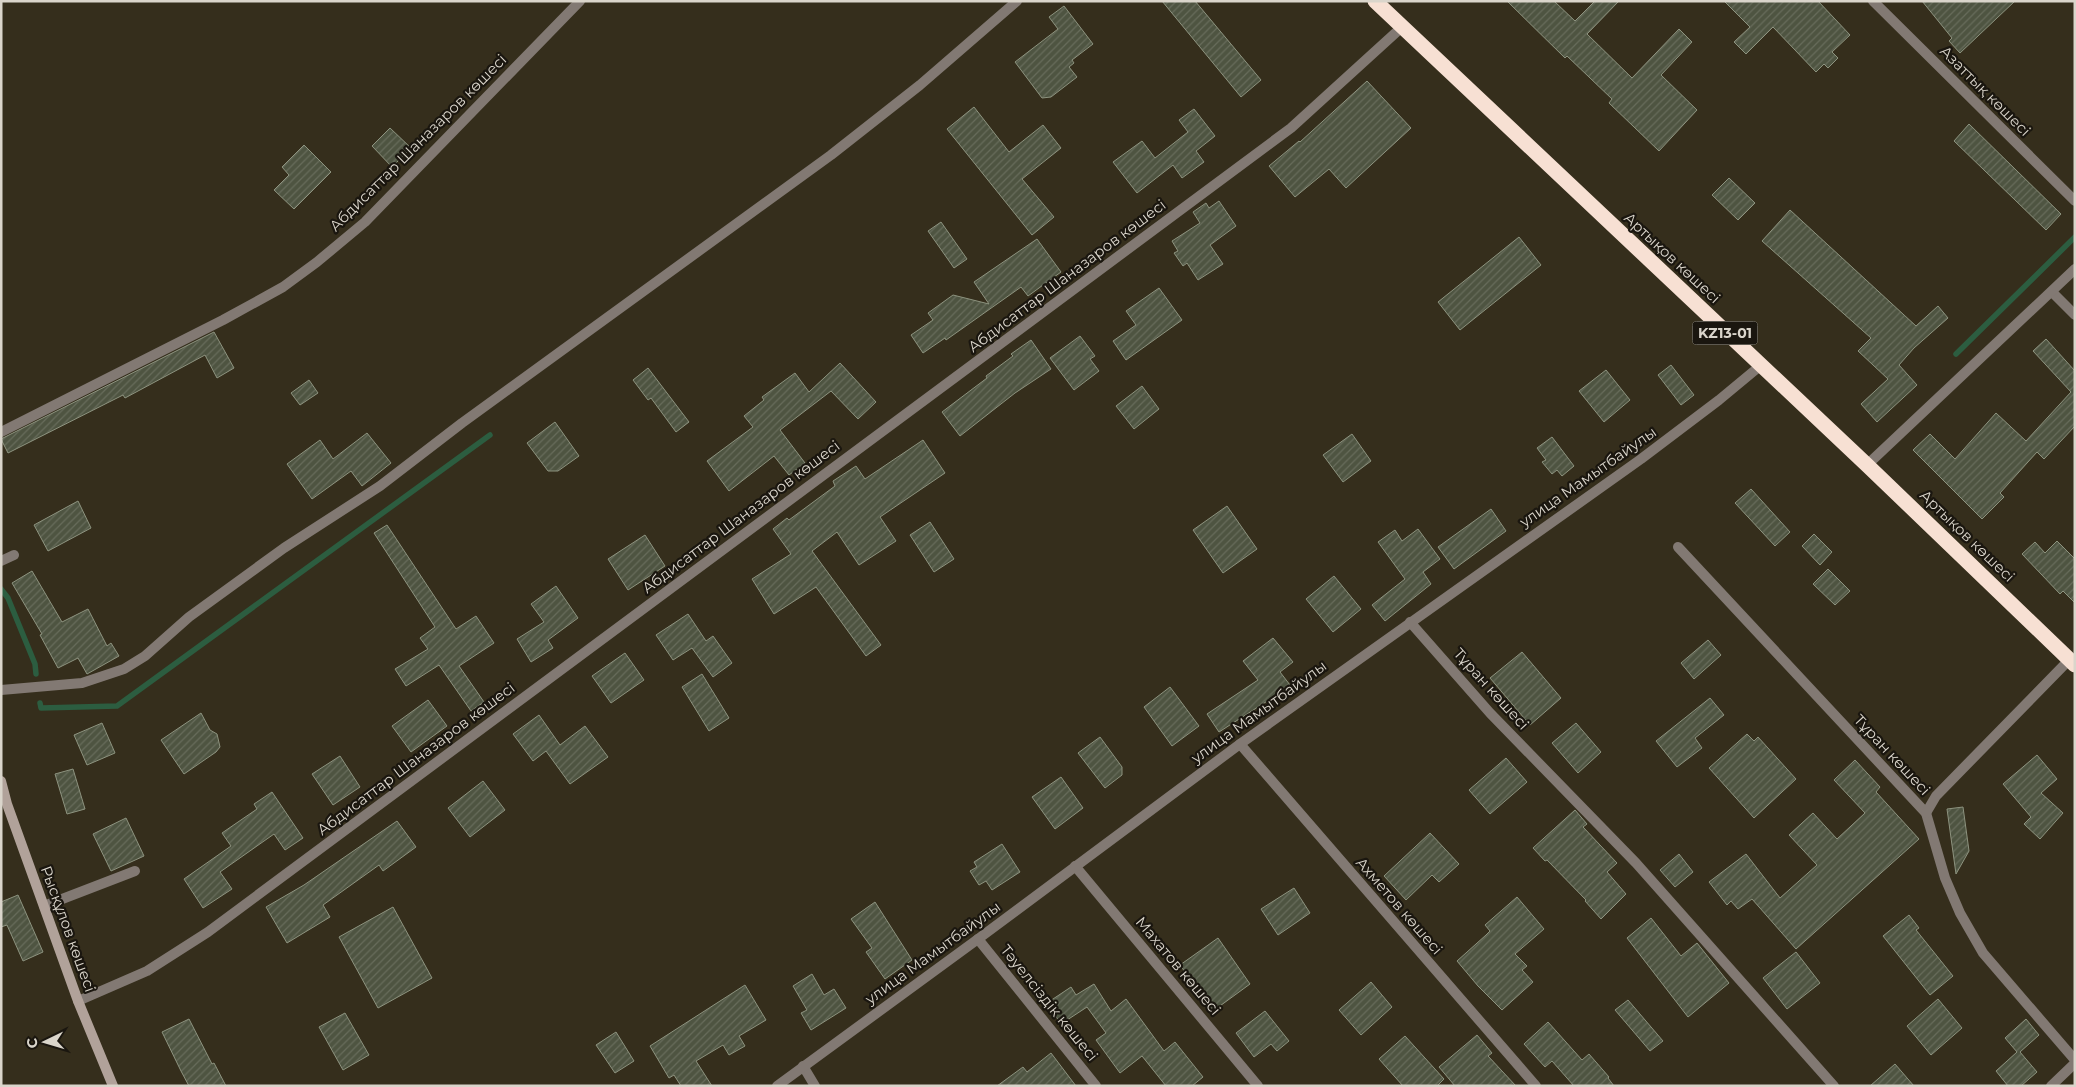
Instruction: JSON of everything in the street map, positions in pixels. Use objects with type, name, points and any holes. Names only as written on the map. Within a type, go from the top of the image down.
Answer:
[{"type":"highway","name":"Артықов көшесі","points":[[1375,1],[1760,366],[1868,465],[2072,662]]},
{"type":"street","name":"Абдисаттар Шаназаров көшесі","points":[[1,432],[223,320],[283,287],[317,262],[365,222],[580,1]]},
{"type":"street","points":[[1,690],[82,683],[131,665],[189,617],[284,548],[380,486],[462,423],[830,155],[920,85],[1017,1]]},
{"type":"street","name":"Азаттық көшесі","points":[[1873,1],[2075,201]]},
{"type":"street","name":"Абдисаттар Шаназаров көшесі","points":[[78,1001],[147,971],[208,932],[1291,128],[1402,26]]},
{"type":"street","points":[[1868,465],[2075,269]]},
{"type":"street","points":[[2052,292],[2075,316]]},
{"type":"street","name":"улица Мамытбайулы","points":[[777,1086],[1240,744],[1641,459],[1719,400],[1760,366]]},
{"type":"street","name":"Тұран көшесі","points":[[1678,547],[1926,813],[1945,878],[1960,913],[1983,953],[2075,1062]]},
{"type":"street","points":[[1,561],[14,555]]},
{"type":"street","name":"Тұран көшесі","points":[[1410,622],[1490,713],[1636,863],[1834,1086]]},
{"type":"street","points":[[1926,813],[1941,791],[2072,662]]},
{"type":"street","name":"Ахметов көшесі","points":[[1240,744],[1536,1086]]},
{"type":"street","name":"Рысқұлов көшесі","points":[[1,781],[7,804],[78,1001],[113,1086]]},
{"type":"street","name":"Махатов көшесі","points":[[1075,866],[1258,1086]]},
{"type":"street","points":[[44,906],[135,871]]},
{"type":"street","name":"Тәуелсіздік көшесі","points":[[978,939],[1096,1086]]},
{"type":"street","points":[[2051,1086],[2075,1062]]},
{"type":"street","points":[[803,1066],[815,1086]]},
{"type":"building","points":[[1162,1],[1195,1],[1261,80],[1241,97]]},
{"type":"building","points":[[1507,1],[1554,1],[1575,21],[1595,1],[1619,1],[1587,34],[1632,78],[1679,29],[1692,42],[1661,75],[1697,110],[1659,151],[1609,103],[1612,99],[1567,56],[1565,58]]},
{"type":"building","points":[[1724,1],[1818,1],[1850,35],[1832,52],[1838,58],[1828,68],[1824,64],[1816,72],[1773,27],[1746,54],[1734,42],[1750,27]]},
{"type":"building","points":[[1922,1],[2015,1],[1960,53],[1949,41],[1952,38]]},
{"type":"building","points":[[1064,6],[1093,44],[1072,60],[1074,63],[1069,67],[1077,77],[1051,97],[1042,98],[1015,62],[1058,29],[1049,17]]},
{"type":"building","points":[[1367,81],[1411,128],[1346,188],[1329,169],[1295,197],[1269,166],[1300,142]]},
{"type":"building","points":[[974,107],[1009,152],[1043,125],[1061,148],[1022,179],[1054,217],[1032,235],[947,129]]},
{"type":"building","points":[[1194,109],[1215,136],[1196,151],[1204,162],[1182,178],[1173,165],[1137,193],[1113,162],[1142,141],[1155,158],[1188,132],[1179,120]]},
{"type":"building","points":[[1969,124],[2061,214],[2046,230],[1954,141]]},
{"type":"building","points":[[390,128],[411,148],[392,167],[372,146]]},
{"type":"building","points":[[304,145],[331,172],[294,209],[274,190],[289,175],[282,167]]},
{"type":"building","points":[[1729,178],[1755,203],[1738,220],[1712,195]]},
{"type":"building","points":[[1219,201],[1236,226],[1210,245],[1223,264],[1198,280],[1187,263],[1183,266],[1174,253],[1178,251],[1172,241],[1200,223],[1193,212],[1206,203],[1209,208]]},
{"type":"building","points":[[1790,210],[1916,326],[1938,306],[1948,318],[1914,348],[1899,365],[1917,385],[1877,422],[1861,404],[1888,379],[1858,351],[1871,338],[1762,241]]},
{"type":"building","points":[[941,222],[967,259],[954,268],[928,231]]},
{"type":"building","points":[[1519,237],[1541,265],[1460,330],[1438,302]]},
{"type":"building","points":[[1037,239],[1061,272],[1028,296],[1021,287],[946,340],[945,338],[923,353],[911,335],[933,320],[928,313],[953,295],[989,304],[974,282]]},
{"type":"building","points":[[1159,288],[1182,320],[1126,360],[1113,341],[1136,325],[1126,311]]},
{"type":"building","points":[[214,332],[234,368],[217,378],[205,355],[125,398],[123,395],[8,453],[1,439]]},
{"type":"building","points":[[1080,336],[1095,356],[1090,359],[1099,371],[1074,390],[1050,358]]},
{"type":"building","points":[[2046,339],[2075,371],[2075,426],[2044,459],[2037,452],[2000,493],[2004,497],[1982,519],[1913,450],[1930,434],[1955,459],[1996,413],[2026,441],[2071,392],[2033,351]]},
{"type":"building","points":[[1031,340],[1051,369],[1015,393],[960,436],[942,412],[987,378],[986,376],[1013,356],[1011,354]]},
{"type":"building","points":[[840,363],[876,402],[858,419],[831,391],[780,430],[805,463],[789,475],[774,456],[729,491],[707,461],[753,427],[744,416],[764,400],[762,397],[795,373],[809,392]]},
{"type":"building","points":[[1671,365],[1694,395],[1681,405],[1658,375]]},
{"type":"building","points":[[648,368],[689,422],[676,432],[651,398],[648,400],[633,380]]},
{"type":"building","points":[[1606,370],[1630,400],[1604,422],[1579,391]]},
{"type":"building","points":[[309,380],[318,393],[300,405],[291,393]]},
{"type":"building","points":[[1142,386],[1159,409],[1134,429],[1116,406]]},
{"type":"building","points":[[555,422],[579,456],[558,471],[548,471],[527,443]]},
{"type":"building","points":[[367,433],[391,463],[362,486],[351,471],[312,499],[287,464],[320,440],[333,459]]},
{"type":"building","points":[[1352,434],[1371,461],[1343,482],[1323,455]]},
{"type":"building","points":[[1552,437],[1574,466],[1562,476],[1557,470],[1552,474],[1542,462],[1546,460],[1537,448]]},
{"type":"building","points":[[923,440],[945,473],[880,517],[896,541],[859,565],[837,532],[812,551],[881,645],[866,656],[816,587],[774,614],[752,579],[791,554],[773,529],[787,518],[789,520],[835,486],[833,481],[856,466],[865,479]]},
{"type":"building","points":[[1751,489],[1790,532],[1775,546],[1735,503]]},
{"type":"building","points":[[78,501],[91,528],[48,551],[34,525]]},
{"type":"building","points":[[1227,506],[1257,549],[1223,573],[1193,530]]},
{"type":"building","points":[[1491,509],[1506,531],[1454,569],[1438,547]]},
{"type":"building","points":[[930,522],[954,559],[934,572],[910,535]]},
{"type":"building","points":[[387,525],[456,629],[476,616],[494,643],[459,666],[484,702],[471,711],[439,665],[406,686],[395,669],[428,649],[420,638],[435,627],[374,533]]},
{"type":"building","points":[[1418,529],[1440,559],[1423,572],[1431,584],[1385,621],[1372,605],[1405,579],[1378,542],[1395,530],[1402,541]]},
{"type":"building","points":[[1814,534],[1832,552],[1820,565],[1802,546]]},
{"type":"building","points":[[645,535],[665,566],[628,590],[608,559]]},
{"type":"building","points":[[2057,541],[2075,559],[2075,603],[2063,591],[2060,594],[2022,554],[2035,542],[2045,553]]},
{"type":"building","points":[[1828,569],[1850,591],[1835,605],[1813,584]]},
{"type":"building","points":[[32,571],[62,622],[88,609],[107,646],[111,643],[119,656],[87,674],[78,658],[58,668],[40,635],[42,634],[12,583]]},
{"type":"building","points":[[1334,576],[1361,609],[1333,632],[1306,599]]},
{"type":"building","points":[[556,586],[578,618],[548,640],[553,648],[531,662],[517,639],[544,622],[531,604]]},
{"type":"building","points":[[688,614],[706,641],[713,636],[732,663],[713,677],[692,648],[673,660],[656,635]]},
{"type":"building","points":[[1273,638],[1293,662],[1280,672],[1290,685],[1273,699],[1219,732],[1207,714],[1258,680],[1243,661]]},
{"type":"building","points":[[1708,640],[1721,655],[1694,679],[1681,663]]},
{"type":"building","points":[[1522,652],[1561,698],[1530,725],[1490,678]]},
{"type":"building","points":[[625,653],[644,680],[611,703],[592,676]]},
{"type":"building","points":[[702,674],[729,718],[709,731],[682,687]]},
{"type":"building","points":[[1170,687],[1199,726],[1172,746],[1144,707]]},
{"type":"building","points":[[1710,698],[1724,715],[1695,738],[1702,748],[1677,767],[1656,741]]},
{"type":"building","points":[[428,700],[447,726],[411,752],[392,726]]},
{"type":"building","points":[[201,713],[210,730],[217,734],[220,747],[216,752],[184,774],[161,740]]},
{"type":"building","points":[[539,715],[560,745],[585,726],[608,757],[570,784],[546,751],[533,761],[513,734]]},
{"type":"building","points":[[102,723],[115,753],[87,765],[74,735]]},
{"type":"building","points":[[1576,723],[1601,752],[1578,773],[1552,743]]},
{"type":"building","points":[[1747,734],[1754,741],[1758,737],[1796,779],[1754,818],[1709,768]]},
{"type":"building","points":[[1100,737],[1122,767],[1122,775],[1105,788],[1078,753]]},
{"type":"building","points":[[2037,755],[2057,779],[2041,793],[2063,813],[2040,839],[2024,824],[2031,817],[2003,784]]},
{"type":"building","points":[[340,756],[360,787],[333,805],[312,774]]},
{"type":"building","points":[[1506,758],[1527,782],[1490,814],[1469,790]]},
{"type":"building","points":[[1855,760],[1880,787],[1876,792],[1919,839],[1796,949],[1752,899],[1738,909],[1731,901],[1727,905],[1709,882],[1746,854],[1780,898],[1817,865],[1789,835],[1813,813],[1837,839],[1865,813],[1834,780]]},
{"type":"building","points":[[73,769],[85,809],[67,814],[55,774]]},
{"type":"building","points":[[1061,777],[1083,808],[1055,829],[1032,797]]},
{"type":"building","points":[[483,781],[505,810],[470,837],[448,808]]},
{"type":"building","points":[[272,792],[303,838],[285,850],[274,834],[220,872],[232,889],[203,908],[184,879],[231,846],[222,833],[257,809],[254,804]]},
{"type":"building","points":[[1963,807],[1969,851],[1956,874],[1947,809]]},
{"type":"building","points":[[1575,810],[1587,824],[1583,827],[1617,863],[1607,872],[1626,894],[1601,919],[1586,900],[1533,848]]},
{"type":"building","points":[[126,818],[144,856],[111,871],[93,834]]},
{"type":"building","points":[[397,821],[416,847],[383,871],[379,865],[323,905],[330,917],[287,943],[266,907],[304,885]]},
{"type":"building","points":[[1430,833],[1459,864],[1439,882],[1432,875],[1406,900],[1384,876]]},
{"type":"building","points":[[1002,844],[1020,872],[992,890],[986,881],[979,885],[970,871],[977,867],[974,862]]},
{"type":"building","points":[[1679,854],[1693,872],[1675,887],[1660,870]]},
{"type":"building","points":[[1294,888],[1310,913],[1278,935],[1261,909]]},
{"type":"building","points":[[18,895],[43,952],[23,961],[7,925],[1,927],[1,902]]},
{"type":"building","points":[[1517,897],[1544,929],[1515,954],[1527,966],[1522,970],[1533,982],[1502,1010],[1457,961],[1490,931],[1485,925]]},
{"type":"building","points":[[875,902],[912,960],[885,979],[866,952],[872,948],[851,919]]},
{"type":"building","points":[[393,907],[432,978],[378,1008],[339,937]]},
{"type":"building","points":[[1909,915],[1919,928],[1916,930],[1953,976],[1930,995],[1883,936]]},
{"type":"building","points":[[1651,918],[1681,956],[1697,943],[1729,983],[1688,1017],[1627,938]]},
{"type":"building","points":[[1218,938],[1250,984],[1213,1011],[1180,965]]},
{"type":"building","points":[[1796,952],[1820,983],[1787,1009],[1763,978]]},
{"type":"building","points":[[812,974],[824,995],[834,989],[846,1008],[811,1030],[801,1013],[807,1010],[793,986]]},
{"type":"building","points":[[1371,982],[1392,1007],[1361,1035],[1339,1010]]},
{"type":"building","points":[[1094,984],[1111,1011],[1126,999],[1164,1051],[1175,1042],[1203,1077],[1192,1086],[1166,1086],[1142,1056],[1120,1073],[1096,1040],[1106,1033],[1087,1007],[1061,1024],[1047,1003],[1071,987],[1076,995]]},
{"type":"building","points":[[745,985],[766,1020],[739,1036],[745,1046],[729,1055],[723,1045],[696,1061],[712,1086],[681,1086],[674,1075],[669,1078],[650,1046]]},
{"type":"building","points":[[1938,999],[1962,1028],[1931,1055],[1907,1026]]},
{"type":"building","points":[[1628,1000],[1663,1041],[1650,1051],[1615,1010]]},
{"type":"building","points":[[1265,1011],[1289,1041],[1277,1051],[1271,1044],[1254,1057],[1236,1033]]},
{"type":"building","points":[[345,1013],[369,1055],[343,1070],[319,1027]]},
{"type":"building","points":[[189,1019],[212,1064],[214,1063],[226,1086],[189,1086],[162,1032]]},
{"type":"building","points":[[2026,1019],[2039,1035],[2020,1052],[2037,1072],[2021,1086],[2008,1086],[1996,1071],[2017,1052],[2005,1038]]},
{"type":"building","points":[[1548,1022],[1582,1060],[1589,1054],[1609,1077],[1614,1086],[1574,1086],[1552,1061],[1545,1067],[1524,1044]]},
{"type":"building","points":[[616,1032],[634,1061],[615,1073],[596,1045]]},
{"type":"building","points":[[1477,1035],[1492,1053],[1488,1056],[1516,1086],[1455,1086],[1439,1067]]},
{"type":"building","points":[[1405,1036],[1444,1079],[1437,1086],[1403,1086],[1379,1059]]},
{"type":"building","points":[[1051,1053],[1076,1086],[997,1086],[1023,1067],[1027,1072]]},
{"type":"building","points":[[1895,1064],[1914,1086],[1870,1086]]},
{"type":"waterway","points":[[1956,354],[2075,237]]},
{"type":"waterway","points":[[40,703],[41,708],[117,706],[490,435]]},
{"type":"waterway","points":[[1,589],[8,598],[35,664],[36,674]]}]
